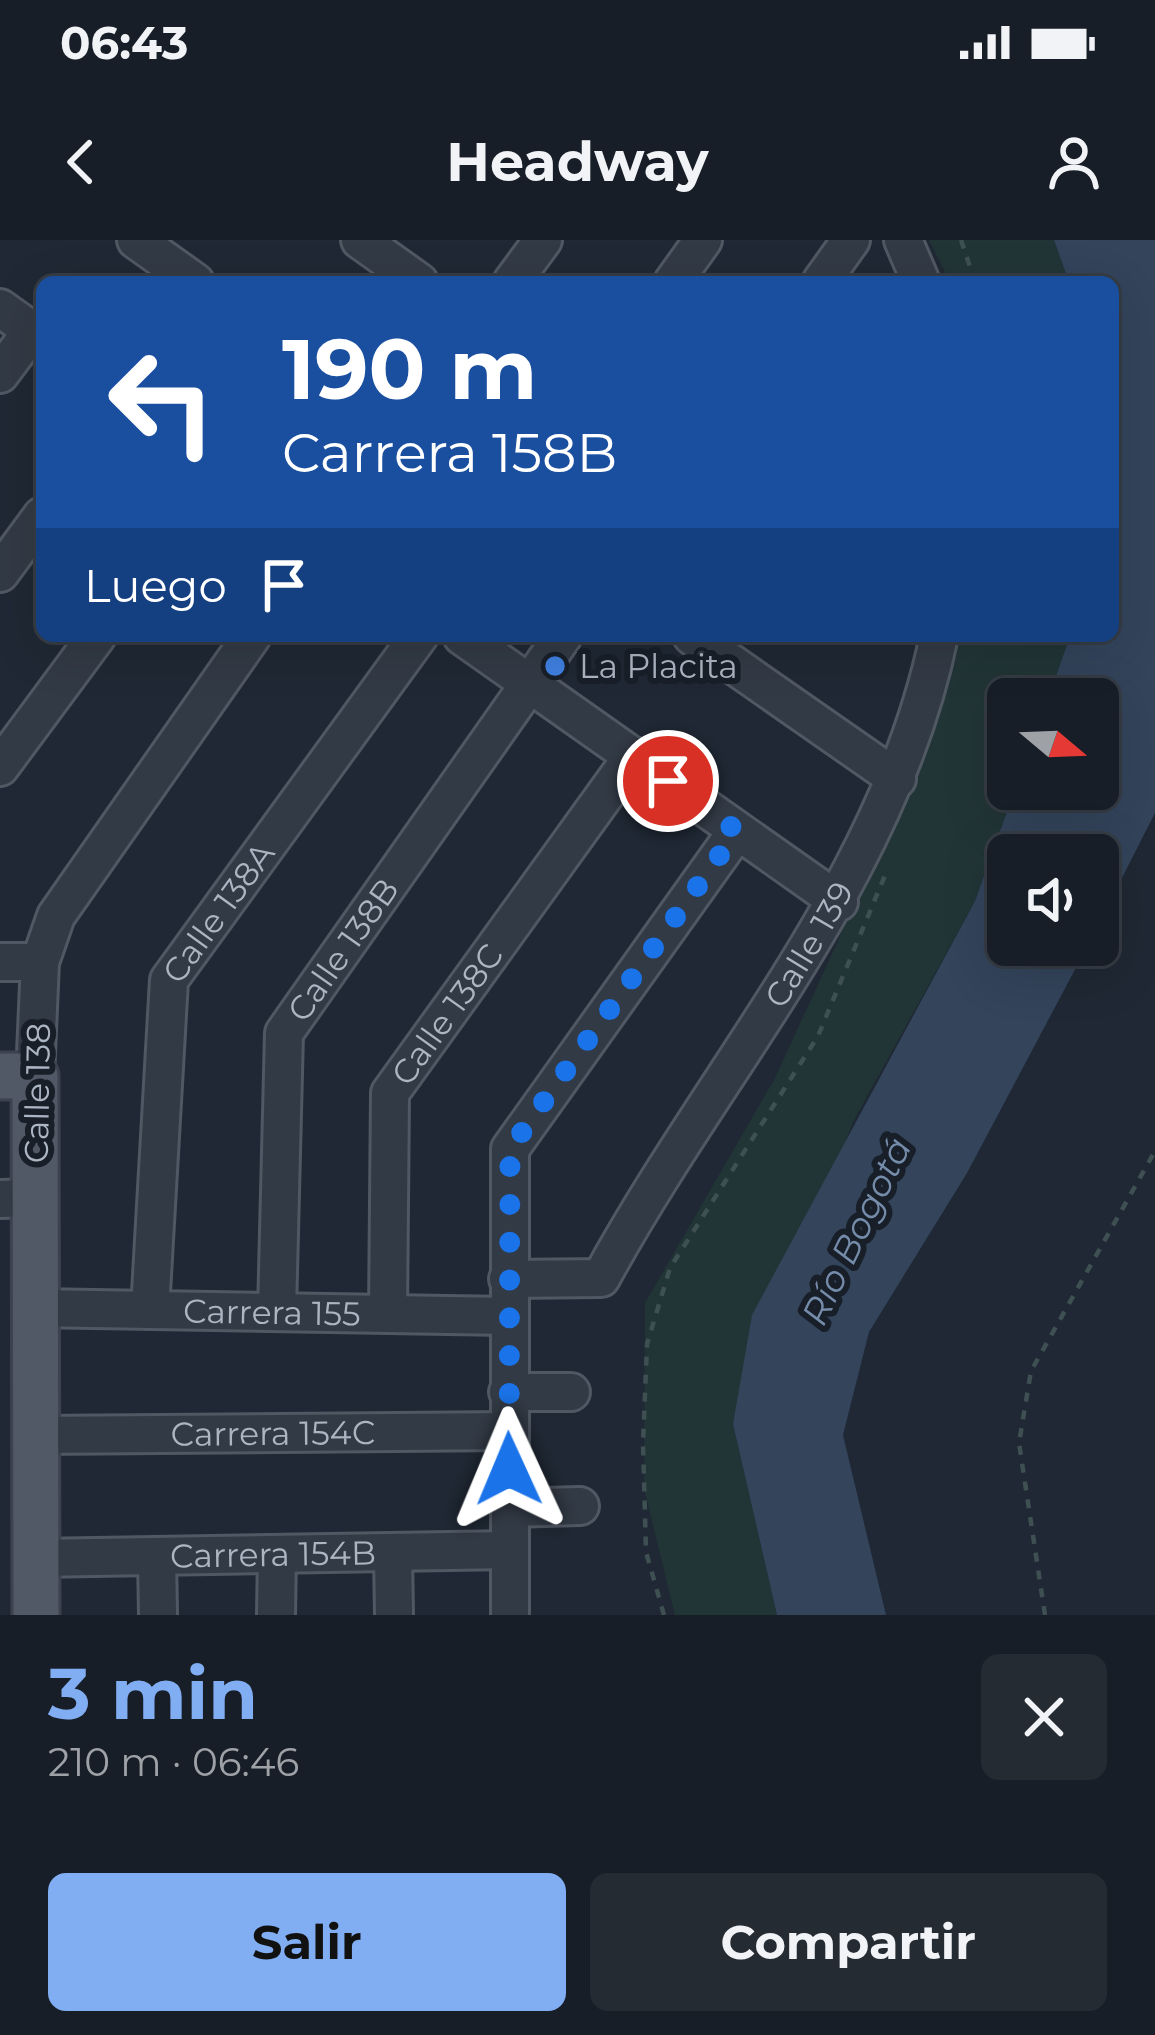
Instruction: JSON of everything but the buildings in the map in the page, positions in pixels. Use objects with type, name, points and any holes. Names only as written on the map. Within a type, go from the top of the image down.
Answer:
[{"type":"main road","name":"Calle 138","points":[[18,1076],[18,1198],[35,1308],[35,1615]]},
{"type":"street","points":[[136,240],[187,276]]},
{"type":"street","points":[[360,240],[411,276]]},
{"type":"street","points":[[516,276],[543,240]]},
{"type":"street","points":[[677,276],[703,240]]},
{"type":"street","points":[[825,276],[851,240]]},
{"type":"street","points":[[903,240],[918,276]]},
{"type":"street","points":[[0,308],[36,334]]},
{"type":"street","points":[[0,374],[36,336]]},
{"type":"street","points":[[0,572],[36,524]]},
{"type":"street","points":[[0,767],[93,642]]},
{"type":"street","name":"Calle 138","points":[[18,1076],[45,940],[70,892],[248,642]]},
{"type":"street","name":"Calle 138A","points":[[150,1310],[169,980],[414,642]]},
{"type":"street","points":[[471,642],[838,902]]},
{"type":"street","name":"Calle 138B","points":[[277,1312],[284,1033],[559,642]]},
{"type":"street","points":[[701,642],[897,779]]},
{"type":"street","name":"Calle 139","points":[[508,1279],[601,1278],[838,902],[897,779],[930,642]]},
{"type":"street","name":"Calle 138C","points":[[388,1314],[390,1094],[633,757]]},
{"type":"street","points":[[511,1615],[510,1149],[737,831]]},
{"type":"street","points":[[0,962],[40,962]]},
{"type":"street","name":"Carrera 155","points":[[35,1308],[507,1316]]},
{"type":"street","points":[[508,1392],[571,1392]]},
{"type":"street","name":"Carrera 154C","points":[[35,1435],[508,1431]]},
{"type":"street","points":[[510,1508],[580,1506]]},
{"type":"street","name":"Carrera 154B","points":[[36,1558],[510,1550]]},
{"type":"street","points":[[393,1552],[394,1615]]},
{"type":"street","points":[[276,1615],[277,1554]]},
{"type":"street","points":[[157,1556],[158,1615]]},
{"type":"path","points":[[961,240],[973,276]]},
{"type":"path","points":[[664,1615],[646,1552],[643,1444],[647,1344],[664,1287],[670,1268],[818,1036],[887,871]]},
{"type":"path","points":[[1046,1615],[1019,1443],[1031,1371],[1155,1151]]},
{"type":"shaded area","points":[[929,240],[1054,240],[1067,276],[947,276]]},
{"type":"shaded area","points":[[950,642],[1068,642],[1055,678],[987,678],[987,810],[1008,810],[999,834],[987,834],[987,867],[975,901],[854,1120],[733,1424],[777,1615],[675,1615],[644,1488],[645,1303],[775,1078],[838,941]]},
{"type":"water","points":[[1054,240],[1155,240],[1155,813],[1119,884],[1119,834],[999,834],[1008,810],[1119,810],[1119,678],[1055,678],[1068,642],[1119,642],[1119,276],[1067,276]]},
{"type":"water","name":"Río Bogotá","points":[[987,867],[987,966],[1077,966],[967,1173],[869,1332],[843,1435],[886,1615],[777,1615],[733,1424],[752,1315],[975,901]]},
{"type":"place","name":"La Placita","points":[[555,666]]},
{"type":"route","points":[[509,1469],[510,1149],[737,831],[668,781]]}]
